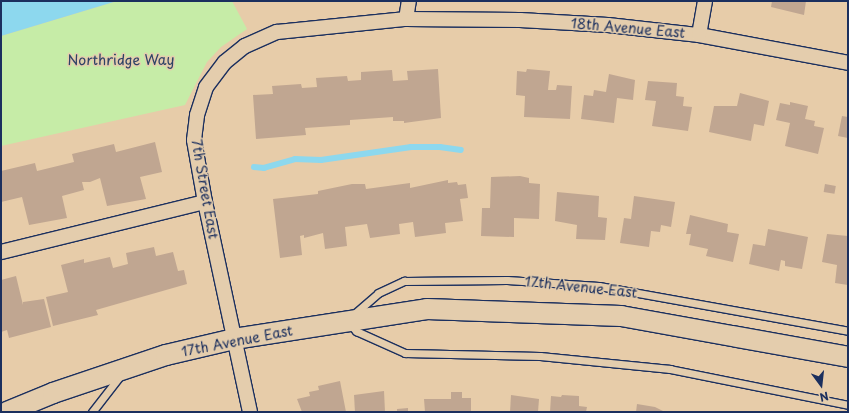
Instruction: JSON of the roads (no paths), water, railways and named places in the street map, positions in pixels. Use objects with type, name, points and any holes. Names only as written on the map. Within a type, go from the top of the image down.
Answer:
[{"type":"street","points":[[406,19],[409,1]]},
{"type":"street","points":[[699,35],[705,1]]},
{"type":"street","name":"18th Avenue East","points":[[406,19],[520,20],[608,25],[699,35],[848,63]]},
{"type":"street","name":"7th Street East","points":[[250,412],[205,202],[194,140],[197,115],[206,86],[225,62],[245,46],[277,32],[406,19]]},
{"type":"street","points":[[1,252],[205,202]]},
{"type":"street","name":"17th Avenue East","points":[[6,412],[128,366],[234,339],[427,308],[621,316],[848,357]]},
{"type":"lane","name":"17th Avenue East","points":[[346,320],[378,293],[404,281],[507,280],[599,286],[848,331]]},
{"type":"lane","points":[[346,320],[356,331],[405,353],[540,356],[670,369],[848,405]]},
{"type":"lane","points":[[92,412],[128,366]]},
{"type":"water","points":[[1,1],[117,1],[1,36]]},
{"type":"waterway","points":[[254,167],[264,168],[295,159],[321,160],[411,147],[440,147],[461,150]]},
{"type":"park label","name":"Northridge Way","points":[[121,60]]}]
